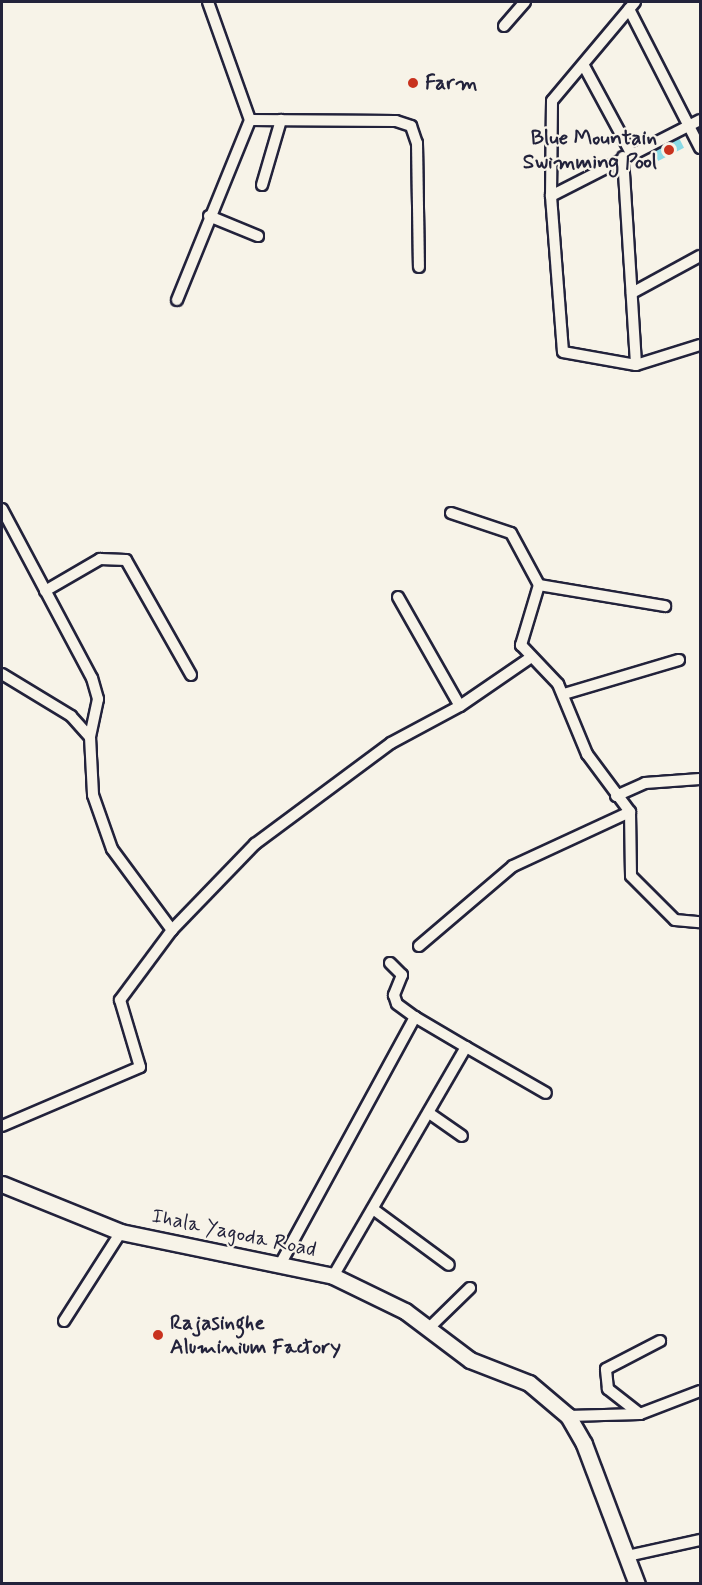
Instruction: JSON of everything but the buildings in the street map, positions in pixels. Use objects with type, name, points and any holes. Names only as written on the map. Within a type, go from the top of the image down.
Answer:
[{"type":"street","points":[[177,300],[209,216],[250,120],[208,2]]},
{"type":"street","points":[[504,26],[525,2]]},
{"type":"street","points":[[700,148],[632,5],[584,66],[552,101],[551,196],[563,352],[636,365],[700,345]]},
{"type":"street","points":[[584,66],[627,155],[636,365]]},
{"type":"street","points":[[250,120],[396,121],[411,126],[417,144],[419,267]]},
{"type":"street","points":[[262,185],[281,120]]},
{"type":"street","points":[[551,196],[627,155],[700,120]]},
{"type":"street","points":[[209,216],[258,236]]},
{"type":"street","points":[[632,293],[700,256]]},
{"type":"street","points":[[2,509],[92,678],[98,699],[90,737],[93,795],[112,849],[172,930]]},
{"type":"street","points":[[451,513],[511,533],[539,585],[521,645],[530,658],[564,694],[587,754],[630,812],[631,876],[675,920],[700,922]]},
{"type":"street","points":[[45,591],[100,559],[126,560],[191,675]]},
{"type":"street","points":[[539,585],[665,606]]},
{"type":"street","points":[[398,597],[460,706]]},
{"type":"street","points":[[2,1126],[140,1066],[120,1000],[172,930],[255,844],[391,743],[460,706],[530,658]]},
{"type":"street","points":[[564,694],[679,660]]},
{"type":"street","points":[[2,674],[71,716],[90,737]]},
{"type":"street","points":[[616,796],[645,783],[700,779]]},
{"type":"street","points":[[419,946],[513,866],[630,812]]},
{"type":"street","points":[[390,963],[402,975],[394,995],[397,1004],[415,1017],[546,1093]]},
{"type":"street","points":[[282,1261],[415,1017]]},
{"type":"street","points":[[333,1276],[466,1047]]},
{"type":"street","points":[[429,1113],[462,1136]]},
{"type":"street","name":"Ihala Yagoda Road","points":[[2,1184],[122,1232],[282,1261],[333,1276],[430,1327],[470,1360],[528,1383],[568,1416],[638,1584]]},
{"type":"street","points":[[373,1209],[449,1265]]},
{"type":"street","points":[[64,1321],[122,1232]]},
{"type":"street","points":[[430,1327],[470,1288]]},
{"type":"street","points":[[640,1414],[608,1389],[606,1369],[660,1341]]},
{"type":"street","points":[[568,1416],[640,1414],[700,1391]]},
{"type":"street","points":[[627,1556],[700,1540]]},
{"type":"water","name":"Blue Mountain Swimming Pool","points":[[679,138],[684,148],[658,161],[653,151]]},
{"type":"place","name":"Farm","points":[[413,83]]},
{"type":"place","name":"Blue Mountain Swimming Pool","points":[[669,150]]},
{"type":"place","name":"Rajasinghe Aluminium Factory","points":[[158,1335]]}]
